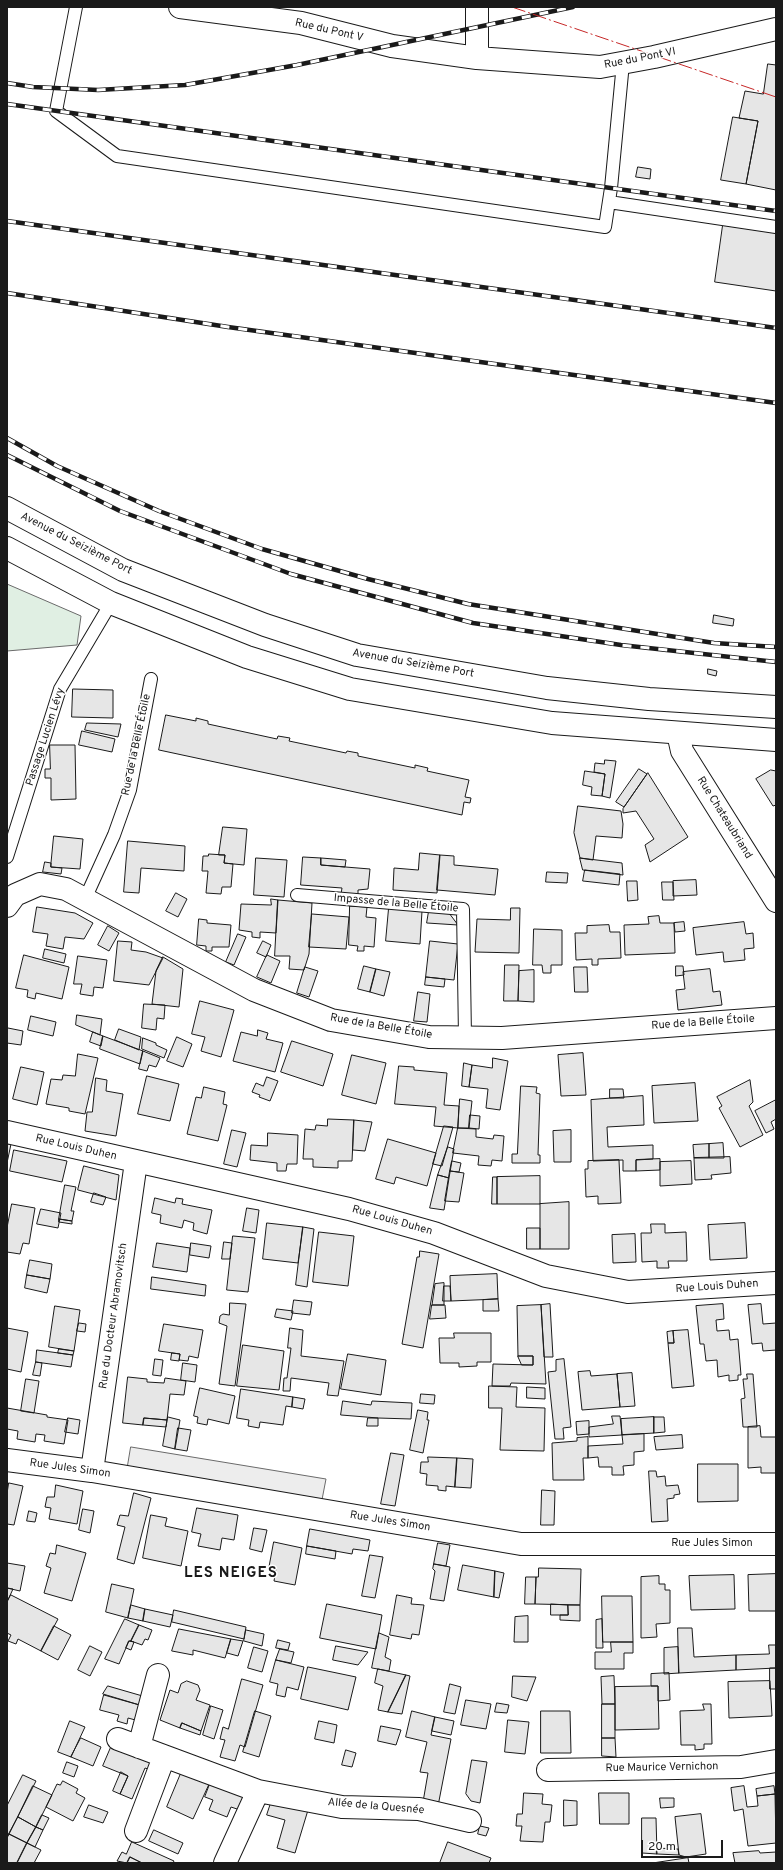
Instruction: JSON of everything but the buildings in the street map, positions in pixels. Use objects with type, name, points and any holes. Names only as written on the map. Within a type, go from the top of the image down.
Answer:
[{"type":"street","name":"Rue du Pont V","points":[[180,7],[301,23],[392,46],[477,58]]},
{"type":"street","points":[[477,7],[477,58]]},
{"type":"street","name":"Rue du Pont VI","points":[[477,58],[600,67],[776,29]]},
{"type":"street","name":"Avenue du Seizième Port","points":[[7,508],[123,570],[265,625],[357,655],[547,688],[649,699],[776,707]]},
{"type":"street","points":[[7,548],[111,603],[247,657],[350,689],[552,722],[776,740]]},
{"type":"street","name":"Rue Chateaubriand","points":[[678,733],[682,752],[776,901]]},
{"type":"street","name":"Rue de la Belle Étoile","points":[[7,906],[15,895],[40,884],[66,889],[254,990],[331,1020],[429,1037],[502,1038],[776,1018]]},
{"type":"street","name":"Rue Louis Duhen","points":[[7,1132],[349,1209],[434,1233],[546,1276],[628,1292],[776,1283]]},
{"type":"street","name":"Rue du Docteur Abramovitsch","points":[[92,1471],[136,1162]]},
{"type":"street","name":"Rue Jules Simon","points":[[7,1460],[92,1471],[521,1544],[776,1544]]},
{"type":"street","points":[[139,1747],[158,1675]]},
{"type":"street","name":"Allée de la Quesnée","points":[[118,1739],[258,1791],[342,1807],[418,1809],[470,1822]]},
{"type":"street","points":[[136,1831],[164,1757]]},
{"type":"street","name":"Rue Maurice Vernichon","points":[[548,1770],[741,1767],[776,1760]]},
{"type":"street","points":[[225,1863],[258,1791]]},
{"type":"lane","points":[[76,7],[56,111],[117,156],[604,227],[609,202],[623,63]]},
{"type":"lane","points":[[609,202],[776,227]]},
{"type":"lane","name":"Passage Lucien Lévy","points":[[7,857],[60,690],[111,603]]},
{"type":"lane","name":"Rue de la Belle Étoile","points":[[85,899],[114,835],[130,790],[151,679]]},
{"type":"lane","name":"Impasse de la Belle Étoile","points":[[297,895],[463,909],[465,1037]]},
{"type":"green space","points":[[7,584],[81,616],[77,645],[7,651]]},
{"type":"shaded area","points":[[131,1447],[326,1479],[320,1510],[126,1477]]},
{"type":"railway","points":[[7,83],[33,87],[98,90],[185,85],[297,65],[573,7]]},
{"type":"railway","points":[[7,104],[776,211]]},
{"type":"railway","points":[[7,221],[776,328]]},
{"type":"railway","points":[[7,293],[228,327],[776,403]]},
{"type":"railway","points":[[7,438],[57,466],[159,511],[262,549],[368,579],[468,604],[714,643],[776,647]]},
{"type":"railway","points":[[7,455],[120,511],[291,574],[473,623],[621,645],[776,662]]},
{"type":"power","points":[[512,7],[776,97]]},
{"type":"district","name":"LES NEIGES","points":[[231,1574]]}]
